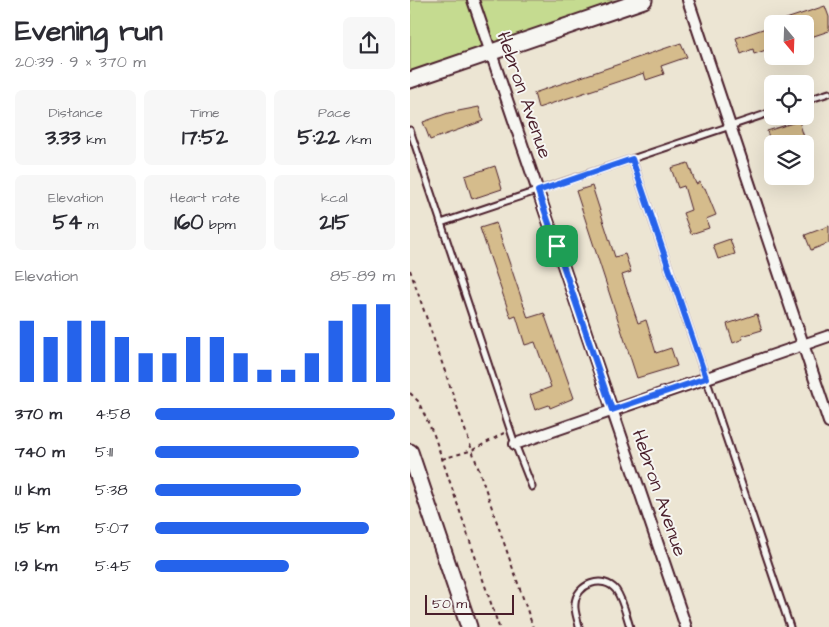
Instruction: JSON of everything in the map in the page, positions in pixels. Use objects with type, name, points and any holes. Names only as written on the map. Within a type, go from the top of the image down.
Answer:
[{"type":"street","name":"Hebron Avenue","points":[[473,0],[686,627]]},
{"type":"street","points":[[410,80],[644,0]]},
{"type":"street","points":[[688,0],[829,422]]},
{"type":"street","points":[[515,444],[829,336]]},
{"type":"street","points":[[410,452],[414,478],[469,627]]},
{"type":"lane","points":[[814,98],[829,94]]},
{"type":"lane","points":[[441,223],[764,115]]},
{"type":"lane","points":[[410,130],[510,430],[532,487]]},
{"type":"lane","points":[[632,159],[790,627]]},
{"type":"lane","points":[[579,627],[575,604],[578,592],[587,585],[598,582],[608,584],[616,591],[630,627]]},
{"type":"path","points":[[410,270],[533,627]]},
{"type":"path","points":[[410,393],[423,410],[499,627]]},
{"type":"path","points":[[442,460],[473,450],[510,430]]},
{"type":"green space","points":[[410,0],[644,0],[410,80]]},
{"type":"building","points":[[825,6],[829,17],[829,31],[814,36],[814,15],[798,15]]},
{"type":"building","points":[[764,29],[764,51],[754,54],[753,49],[741,54],[736,38]]},
{"type":"building","points":[[681,43],[687,57],[661,66],[664,74],[646,80],[644,73],[538,108],[534,93]]},
{"type":"building","points":[[479,107],[483,121],[430,140],[423,122],[448,113]]},
{"type":"building","points":[[786,125],[800,125],[803,135],[768,135],[767,131]]},
{"type":"building","points":[[688,163],[696,184],[700,182],[702,188],[705,188],[716,215],[706,219],[709,228],[691,234],[683,213],[691,210],[684,186],[678,188],[671,168]]},
{"type":"building","points":[[495,166],[502,189],[472,199],[465,176]]},
{"type":"building","points":[[592,186],[615,257],[625,254],[631,272],[622,275],[638,323],[646,320],[656,353],[671,348],[677,366],[637,378],[576,191]]},
{"type":"building","points":[[496,223],[528,318],[544,313],[574,398],[550,408],[549,405],[535,410],[530,395],[551,387],[535,342],[525,345],[516,316],[511,318],[480,228]]},
{"type":"building","points":[[829,226],[829,243],[811,250],[805,235]]},
{"type":"building","points":[[730,239],[735,254],[718,259],[713,245]]},
{"type":"building","points":[[757,314],[762,330],[742,336],[743,339],[733,343],[727,324]]},
{"type":"route","points":[[632,159],[706,378],[612,410],[557,246],[538,191],[632,159]]}]
